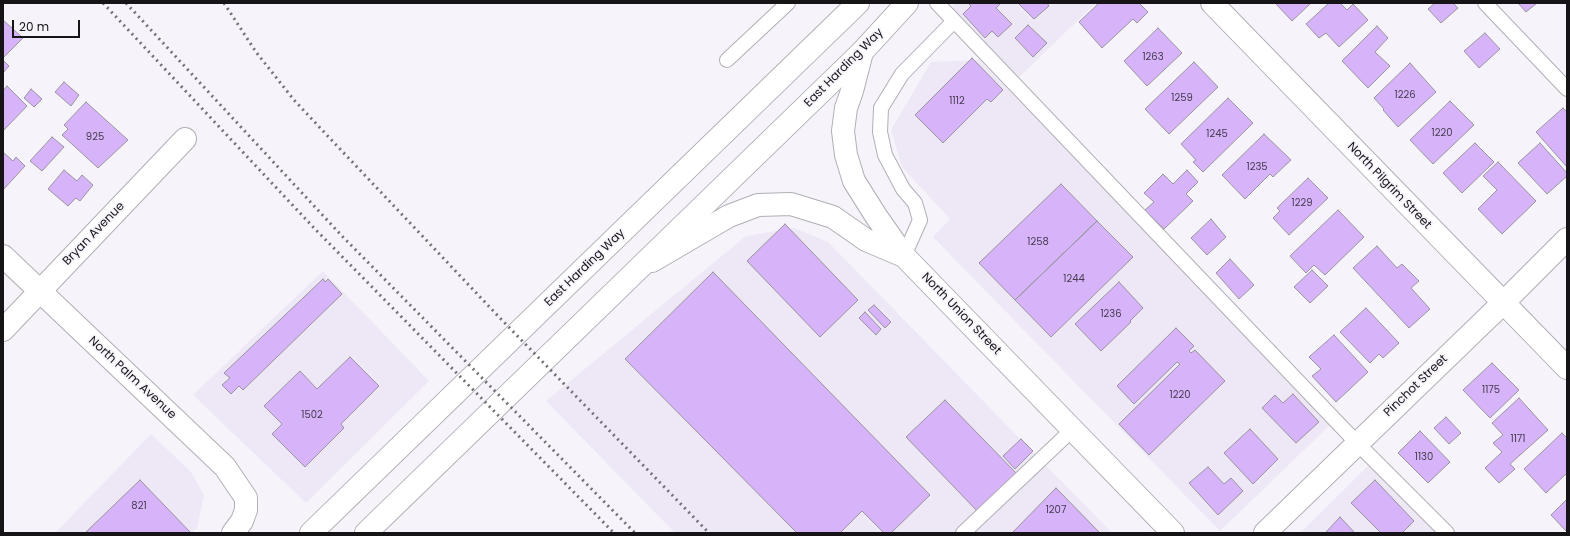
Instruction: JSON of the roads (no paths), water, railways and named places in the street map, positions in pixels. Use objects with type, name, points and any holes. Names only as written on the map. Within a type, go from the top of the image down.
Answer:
[{"type":"street","name":"East Harding Way","points":[[311,533],[858,3]]},
{"type":"street","name":"East Harding Way","points":[[366,533],[862,52],[907,3]]},
{"type":"street","name":"North Pilgrim Street","points":[[1212,3],[1567,368]]},
{"type":"street","name":"North Union Street","points":[[862,52],[852,92],[846,108],[843,131],[846,154],[854,181],[904,256],[1173,533]]},
{"type":"street","name":"Bryan Avenue","points":[[3,330],[185,139]]},
{"type":"street","points":[[635,271],[729,216],[758,205],[790,204],[833,217],[866,240],[904,256]]},
{"type":"street","name":"Pinchot Street","points":[[1265,533],[1503,303],[1567,239]]},
{"type":"street","name":"North Palm Avenue","points":[[3,256],[225,467],[246,498],[246,510],[242,521],[233,533]]},
{"type":"lane","points":[[726,60],[788,3]]},
{"type":"lane","points":[[936,3],[1357,443],[1447,533]]},
{"type":"lane","points":[[1485,3],[1567,90]]},
{"type":"lane","points":[[904,256],[920,220],[915,203],[903,189],[885,155],[880,132],[881,108],[902,74],[954,21]]},
{"type":"lane","points":[[963,533],[1073,429]]},
{"type":"railway","points":[[103,3],[315,229],[614,533]]},
{"type":"railway","points":[[126,3],[341,235],[635,533]]},
{"type":"railway","points":[[224,3],[256,52],[294,100],[499,317],[709,533]]}]
